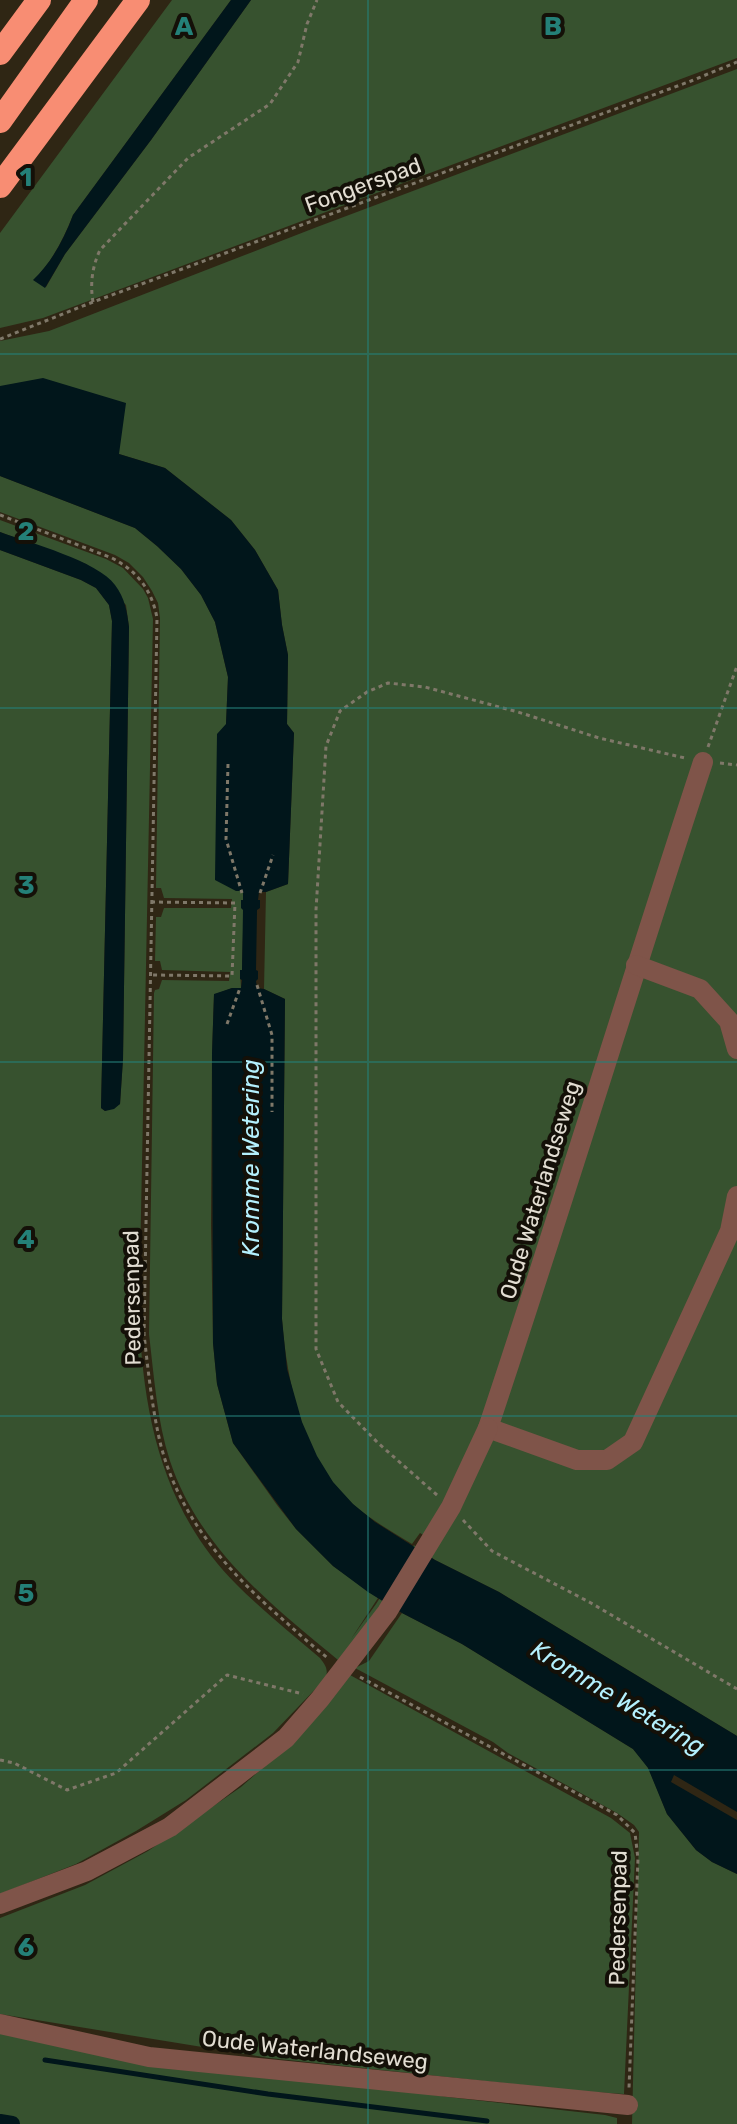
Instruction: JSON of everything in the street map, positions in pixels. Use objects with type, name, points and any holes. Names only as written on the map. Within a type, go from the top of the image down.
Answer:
[{"type":"highway","points":[[0,53],[39,0]]},
{"type":"highway","points":[[0,121],[86,0]]},
{"type":"highway","points":[[0,186],[138,0]]},
{"type":"street","name":"Oude Waterlandseweg","points":[[0,1904],[87,1871],[170,1827],[286,1738],[387,1612],[451,1507],[488,1428],[703,762]]},
{"type":"street","points":[[636,965],[700,989],[729,1021],[737,1049]]},
{"type":"street","points":[[488,1428],[577,1460],[607,1460],[633,1442],[730,1231],[737,1196]]},
{"type":"street","name":"Oude Waterlandseweg","points":[[0,2024],[149,2057],[628,2105]]},
{"type":"path","points":[[93,302],[93,263],[100,250],[188,158],[270,104],[298,62],[307,24],[317,0]]},
{"type":"path","name":"Fongerspad","points":[[0,339],[737,62]]},
{"type":"path","name":"Pedersenpad","points":[[0,515],[127,566],[141,579],[157,618],[144,1334],[160,1443],[174,1483],[187,1512],[237,1578],[327,1658],[617,1815],[635,1833],[638,1859],[628,2105]]},
{"type":"path","points":[[737,666],[703,762],[599,738],[425,687],[388,683],[367,692],[340,711],[326,746],[316,910],[316,1349],[338,1402],[378,1443],[451,1507],[492,1551],[591,1603],[737,1689]]},
{"type":"path","points":[[228,764],[226,839],[242,893]]},
{"type":"path","points":[[260,893],[273,855]]},
{"type":"path","points":[[150,975],[232,976],[235,903],[151,902]]},
{"type":"path","points":[[257,985],[272,1035],[272,1112]]},
{"type":"path","points":[[227,1024],[240,988]]},
{"type":"path","points":[[0,1760],[14,1763],[67,1790],[116,1773],[227,1675],[320,1699]]},
{"type":"green space","points":[[172,0],[231,0],[73,215],[57,249],[34,280],[46,287],[65,254],[251,0],[737,0],[737,58],[43,318],[0,328],[0,233]]},
{"type":"green space","points":[[737,69],[737,1736],[499,1592],[435,1560],[418,1548],[363,1631],[338,1660],[287,1618],[239,1572],[199,1521],[183,1492],[162,1430],[149,1334],[154,993],[162,980],[229,981],[230,972],[162,970],[160,961],[155,961],[156,917],[161,917],[164,908],[231,908],[232,899],[164,898],[161,888],[156,888],[160,618],[152,591],[129,563],[115,555],[0,512],[0,476],[135,528],[181,569],[201,595],[215,622],[228,677],[226,724],[244,895],[241,988],[214,995],[211,1225],[213,1343],[217,1384],[233,1443],[277,1505],[333,1566],[378,1598],[351,1639],[414,1545],[417,1548],[425,1536],[420,1533],[412,1544],[355,1506],[337,1488],[322,1467],[301,1420],[284,1344],[285,999],[264,989],[266,892],[288,884],[294,733],[287,724],[288,655],[278,590],[255,550],[231,520],[165,468],[119,454],[5,386],[0,386],[0,341],[49,331]]},
{"type":"green space","points":[[0,520],[106,559],[123,568],[148,598],[153,619],[139,1313],[145,1388],[161,1459],[191,1525],[211,1556],[237,1585],[320,1658],[327,1672],[326,1678],[273,1733],[186,1800],[76,1864],[0,1894],[0,550],[96,588],[109,605],[112,621],[101,1108],[105,1111],[120,1104],[123,1059],[129,627],[126,605],[86,564],[0,532]]},
{"type":"green space","points":[[402,1613],[462,1644],[633,1749],[648,1767],[667,1814],[696,1850],[737,1874],[737,2124],[632,2124],[639,1832],[617,1813],[355,1668],[369,1661]]},
{"type":"green space","points":[[350,1675],[611,1818],[630,1833],[635,1858],[624,2094],[269,2058],[0,2014],[0,1918],[85,1885],[148,1851],[241,1787],[290,1744]]},
{"type":"green space","points":[[0,2031],[448,2097],[605,2115],[617,2118],[617,2124],[0,2124]]},
{"type":"water","points":[[231,0],[251,0],[65,254],[45,288],[33,280],[57,250],[73,215]]},
{"type":"water","name":"Kromme Wetering","points":[[43,378],[126,403],[119,454],[165,468],[231,520],[255,550],[278,590],[288,655],[287,724],[294,733],[288,884],[259,892],[256,981],[257,988],[285,999],[282,1319],[287,1369],[302,1422],[317,1456],[333,1482],[375,1522],[435,1560],[499,1592],[737,1736],[737,1812],[674,1775],[671,1782],[737,1820],[737,1874],[696,1850],[667,1814],[648,1768],[633,1749],[462,1644],[402,1613],[333,1566],[296,1529],[233,1443],[217,1384],[213,1343],[214,994],[241,988],[242,980],[243,891],[236,891],[215,880],[217,734],[226,724],[228,677],[215,622],[201,595],[181,569],[157,546],[135,528],[0,476],[0,386]]},
{"type":"water","points":[[0,532],[79,561],[106,576],[123,600],[129,627],[123,1059],[120,1104],[105,1111],[101,1108],[112,621],[109,605],[96,588],[0,550]]},
{"type":"waterway","points":[[45,2060],[268,2094],[487,2121]]},
{"type":"waterway","points":[[0,2122],[12,2124]]}]
